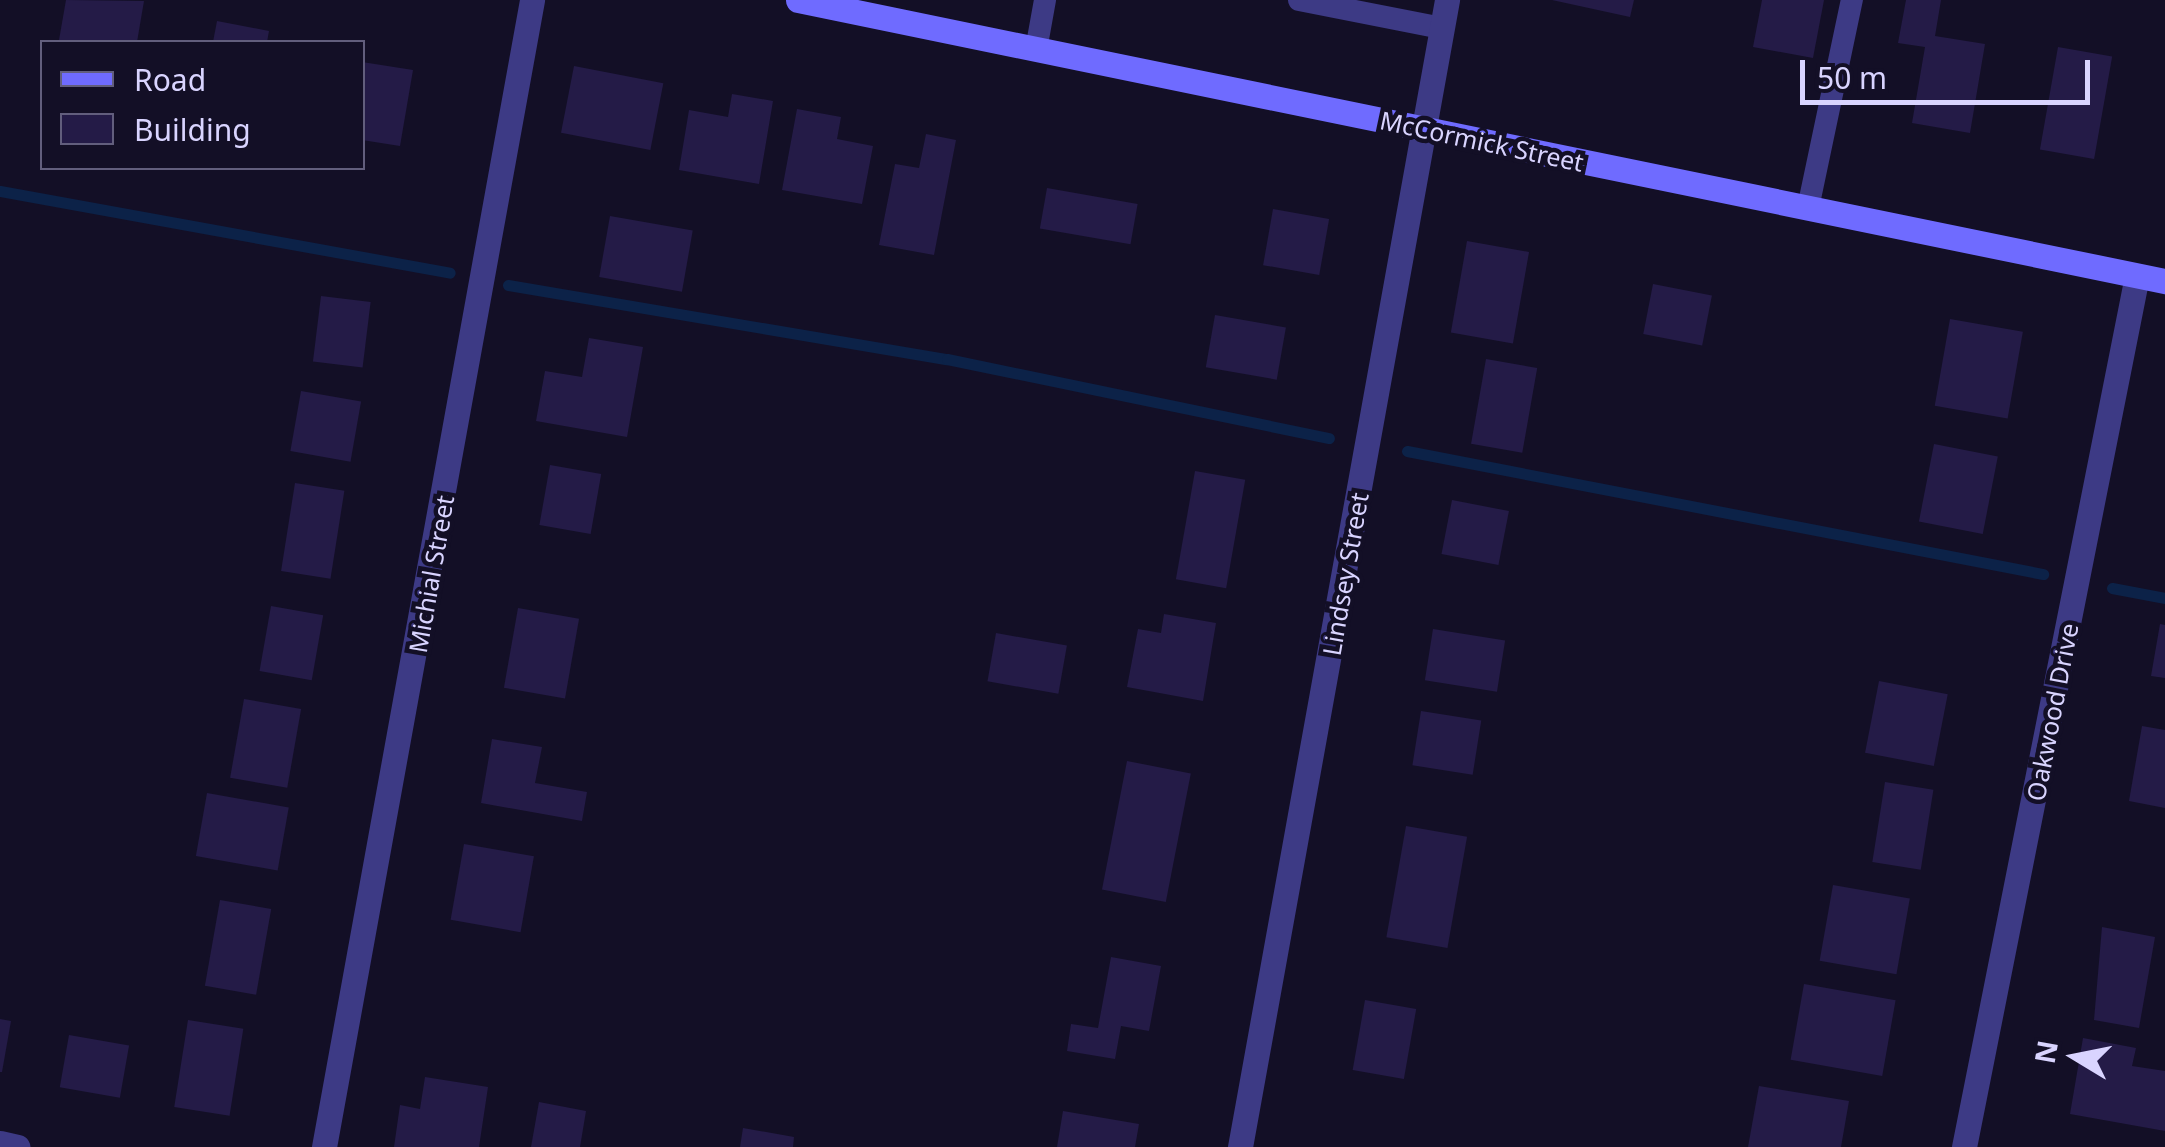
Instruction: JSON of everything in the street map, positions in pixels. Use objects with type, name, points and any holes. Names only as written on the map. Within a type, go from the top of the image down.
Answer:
[{"type":"street","name":"Michial Street","points":[[324,1147],[532,0]]},
{"type":"street","name":"McCormick Street","points":[[798,0],[2165,281]]},
{"type":"street","name":"Lindsey Street","points":[[1240,1147],[1447,0]]},
{"type":"street","name":"Oakwood Drive","points":[[1964,1147],[2137,276]]},
{"type":"street","points":[[0,1143],[18,1147]]},
{"type":"lane","points":[[1036,50],[1045,0]]},
{"type":"lane","points":[[1299,0],[1442,28]]},
{"type":"lane","points":[[1808,208],[1852,0]]},
{"type":"building","points":[[66,0],[144,1],[137,40],[59,40]]},
{"type":"building","points":[[1552,0],[1634,0],[1630,17]]},
{"type":"building","points":[[1762,0],[1824,0],[1813,58],[1753,47]]},
{"type":"building","points":[[1906,0],[1941,0],[1935,36],[1985,44],[1970,133],[1912,123],[1925,47],[1898,43]]},
{"type":"building","points":[[217,21],[269,31],[267,40],[213,40]]},
{"type":"building","points":[[2058,47],[2112,57],[2094,159],[2040,149]]},
{"type":"building","points":[[365,62],[413,70],[400,146],[365,140]]},
{"type":"building","points":[[574,66],[663,83],[650,150],[561,133]]},
{"type":"building","points":[[732,94],[773,101],[759,184],[679,170],[689,110],[728,117]]},
{"type":"building","points":[[797,109],[841,117],[837,139],[873,146],[862,204],[782,190]]},
{"type":"building","points":[[926,134],[956,140],[934,255],[879,245],[895,164],[919,168]]},
{"type":"building","points":[[1047,188],[1138,204],[1130,244],[1040,228]]},
{"type":"building","points":[[1273,209],[1329,219],[1319,275],[1263,265]]},
{"type":"building","points":[[610,216],[693,231],[682,292],[599,277]]},
{"type":"building","points":[[1467,241],[1529,252],[1513,344],[1451,333]]},
{"type":"building","points":[[1653,284],[1712,295],[1702,346],[1643,334]]},
{"type":"building","points":[[321,296],[371,302],[363,368],[313,362]]},
{"type":"building","points":[[1215,315],[1286,328],[1277,380],[1206,367]]},
{"type":"building","points":[[1950,319],[2023,332],[2008,419],[1935,406]]},
{"type":"building","points":[[589,338],[643,347],[627,437],[536,421],[545,371],[582,377]]},
{"type":"building","points":[[1486,359],[1537,368],[1522,453],[1471,444]]},
{"type":"building","points":[[301,391],[361,402],[350,462],[290,451]]},
{"type":"building","points":[[1934,444],[1998,456],[1983,534],[1919,522]]},
{"type":"building","points":[[550,465],[601,474],[591,534],[539,525]]},
{"type":"building","points":[[1195,471],[1245,480],[1226,588],[1176,579]]},
{"type":"building","points":[[295,483],[344,491],[330,579],[281,571]]},
{"type":"building","points":[[1452,500],[1509,511],[1498,565],[1442,554]]},
{"type":"building","points":[[271,606],[323,615],[312,680],[260,671]]},
{"type":"building","points":[[518,608],[579,619],[565,699],[504,688]]},
{"type":"building","points":[[1164,614],[1216,623],[1203,701],[1127,687],[1138,629],[1161,633]]},
{"type":"building","points":[[2160,624],[2165,625],[2165,678],[2151,676]]},
{"type":"building","points":[[1433,629],[1505,640],[1497,692],[1425,680]]},
{"type":"building","points":[[996,633],[1067,646],[1058,694],[987,681]]},
{"type":"building","points":[[1879,681],[1948,694],[1934,766],[1865,753]]},
{"type":"building","points":[[244,699],[301,709],[287,788],[230,778]]},
{"type":"building","points":[[1421,711],[1481,721],[1473,775],[1412,765]]},
{"type":"building","points":[[2142,726],[2165,730],[2165,808],[2129,801]]},
{"type":"building","points":[[492,739],[542,747],[535,783],[587,792],[582,821],[481,803]]},
{"type":"building","points":[[1127,761],[1191,773],[1166,902],[1102,890]]},
{"type":"building","points":[[1885,782],[1933,790],[1921,870],[1872,862]]},
{"type":"building","points":[[207,793],[289,807],[278,870],[196,856]]},
{"type":"building","points":[[1406,826],[1467,837],[1447,948],[1386,937]]},
{"type":"building","points":[[464,844],[534,856],[521,932],[451,920]]},
{"type":"building","points":[[1833,885],[1910,899],[1896,974],[1820,961]]},
{"type":"building","points":[[220,900],[271,909],[256,995],[205,986]]},
{"type":"building","points":[[2102,927],[2155,937],[2139,1028],[2094,1020]]},
{"type":"building","points":[[1111,957],[1161,966],[1149,1031],[1121,1026],[1115,1059],[1067,1051],[1071,1024],[1098,1028]]},
{"type":"building","points":[[1804,984],[1896,1000],[1882,1076],[1791,1060]]},
{"type":"building","points":[[1365,1000],[1416,1009],[1404,1079],[1353,1070]]},
{"type":"building","points":[[0,1019],[11,1021],[2,1072],[0,1072]]},
{"type":"building","points":[[188,1020],[243,1029],[230,1116],[174,1107]]},
{"type":"building","points":[[69,1035],[129,1046],[120,1098],[60,1087]]},
{"type":"building","points":[[2083,1038],[2136,1048],[2132,1066],[2165,1071],[2165,1131],[2070,1114]]},
{"type":"building","points":[[425,1077],[488,1087],[479,1147],[394,1147],[400,1105],[420,1109]]},
{"type":"building","points":[[1759,1086],[1849,1101],[1841,1147],[1748,1147]]},
{"type":"building","points":[[539,1102],[586,1111],[580,1147],[531,1147]]},
{"type":"building","points":[[1063,1111],[1139,1124],[1135,1147],[1057,1147]]},
{"type":"building","points":[[743,1128],[794,1137],[793,1147],[740,1147]]},
{"type":"waterway","points":[[0,191],[450,273]]},
{"type":"waterway","points":[[508,285],[947,359],[1329,438]]},
{"type":"waterway","points":[[1407,451],[2043,574]]},
{"type":"waterway","points":[[2112,588],[2165,598]]}]
